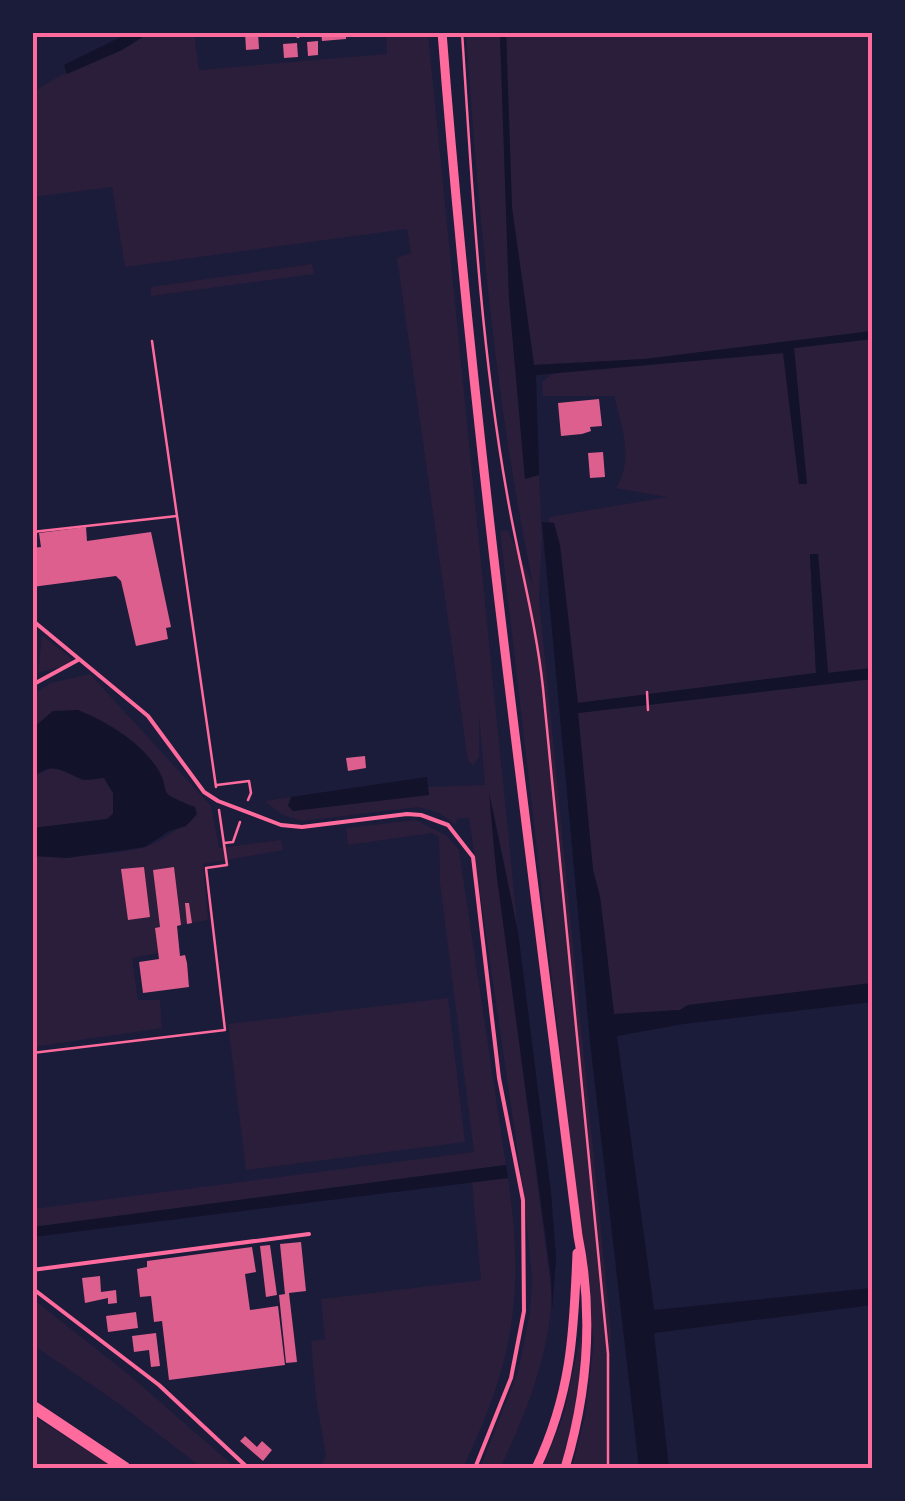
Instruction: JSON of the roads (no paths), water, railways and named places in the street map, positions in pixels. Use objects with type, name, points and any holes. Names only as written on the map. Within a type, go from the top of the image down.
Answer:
[{"type":"highway","points":[[32,1406],[125,1468]]},
{"type":"main road","points":[[442,32],[457,228],[482,454],[578,1236],[586,1273],[588,1342],[578,1423],[565,1468]]},
{"type":"main road","points":[[536,1468],[558,1414],[569,1372],[578,1300],[578,1236]]},
{"type":"lane","points":[[32,620],[148,716],[204,792],[218,801],[282,825],[302,827],[421,815],[448,825],[473,857],[500,1078],[524,1200],[524,1311],[511,1378],[475,1468]]},
{"type":"lane","points":[[33,681],[78,660]]},
{"type":"lane","points":[[32,1270],[309,1234]]},
{"type":"lane","points":[[32,1288],[158,1384],[248,1468]]}]
